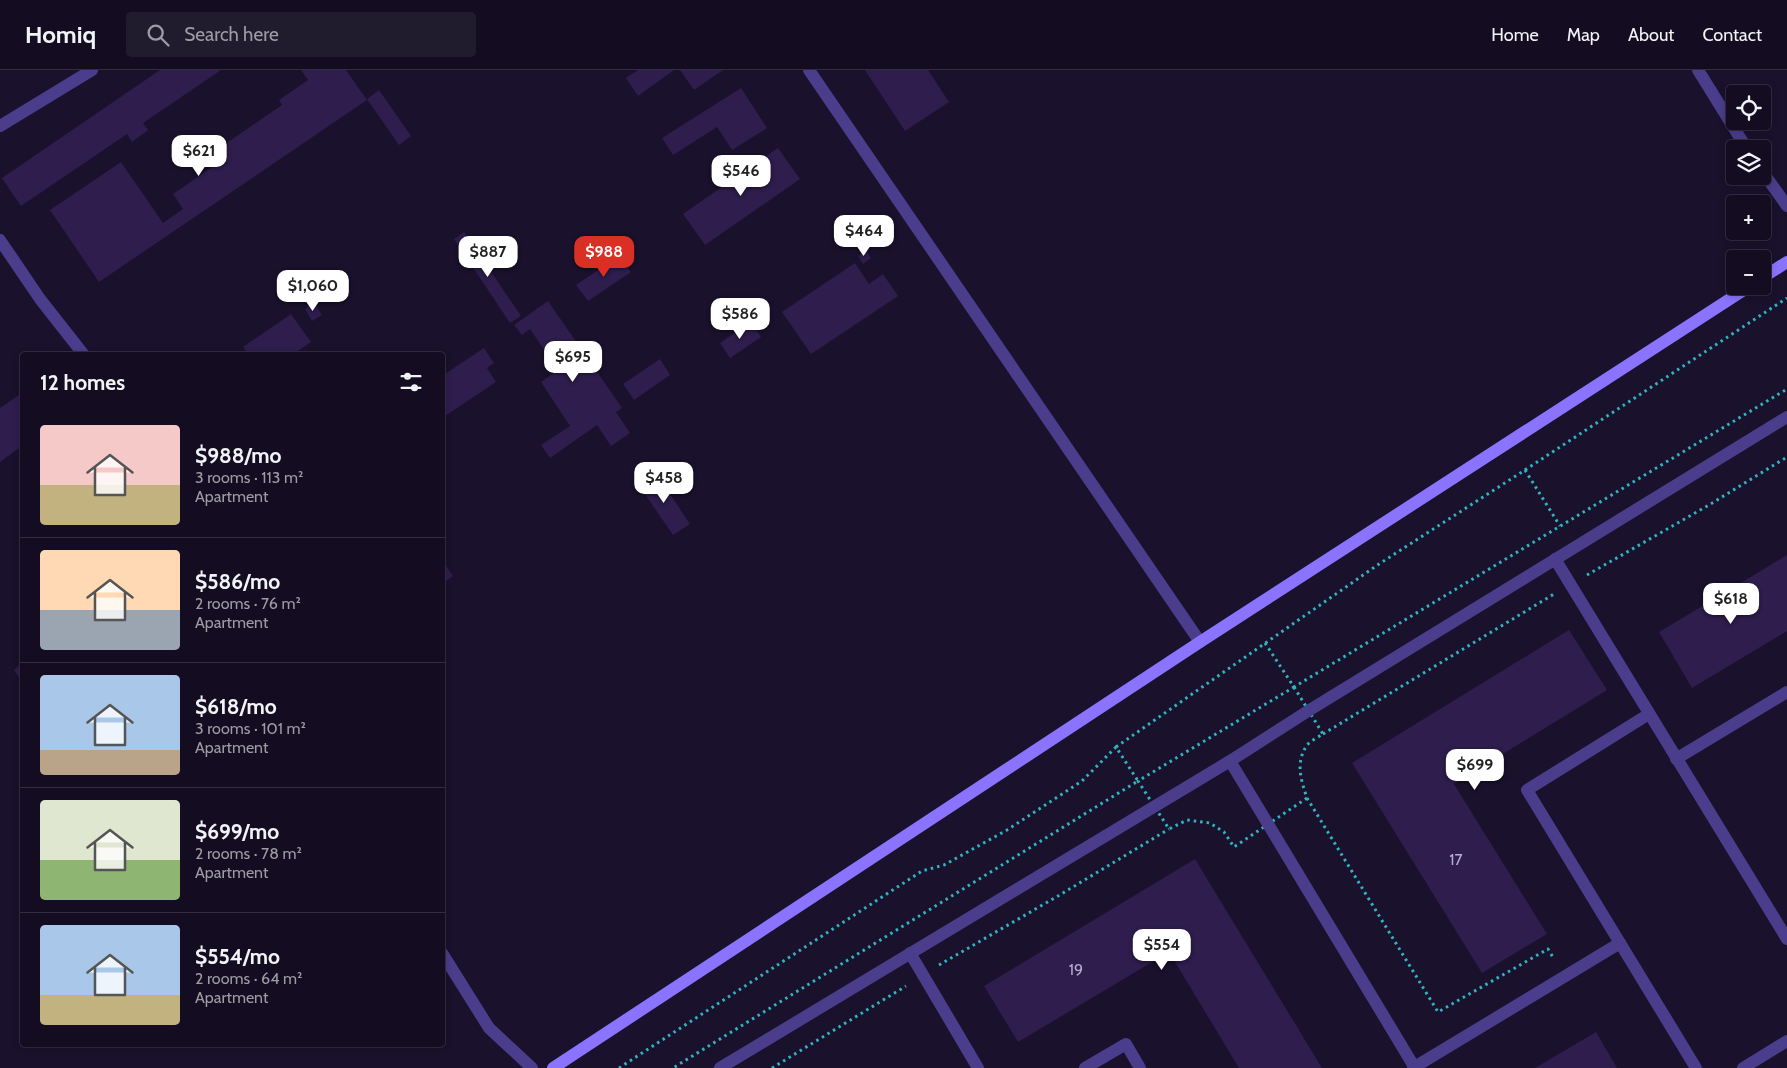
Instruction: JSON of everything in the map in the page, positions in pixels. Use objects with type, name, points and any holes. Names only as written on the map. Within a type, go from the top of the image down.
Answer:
[{"type":"street","points":[[0,126],[92,70]]},
{"type":"street","points":[[808,70],[1200,642]]},
{"type":"street","points":[[1698,70],[1741,140]]},
{"type":"street","points":[[1771,184],[1787,206]]},
{"type":"street","points":[[0,240],[40,299],[82,352]]},
{"type":"street","points":[[1771,272],[1787,262]]},
{"type":"street","points":[[553,1068],[1200,642],[1736,295]]},
{"type":"street","points":[[720,1068],[1230,761],[1787,417]]},
{"type":"street","points":[[1555,559],[1787,939]]},
{"type":"street","points":[[1676,759],[1787,692]]},
{"type":"street","points":[[1649,714],[1527,790],[1696,1068]]},
{"type":"street","points":[[1230,761],[1414,1068],[1620,943]]},
{"type":"street","points":[[910,953],[978,1068]]},
{"type":"street","points":[[445,958],[489,1028],[532,1068]]},
{"type":"street","points":[[1742,1068],[1787,1041]]},
{"type":"street","points":[[1085,1068],[1126,1044],[1140,1068]]},
{"type":"path","points":[[619,1068],[922,871],[944,865],[1007,830],[1082,781],[1116,747],[1379,564],[1787,298]]},
{"type":"path","points":[[1265,643],[1294,688],[1787,390]]},
{"type":"path","points":[[1525,470],[1560,526]]},
{"type":"path","points":[[673,1068],[1138,781],[1116,747]]},
{"type":"path","points":[[1307,798],[1438,1012],[1548,949],[1564,977]]},
{"type":"path","points":[[772,1068],[923,975],[1169,829]]},
{"type":"building","points":[[160,70],[221,70],[143,123],[148,130],[132,142],[127,134],[21,206],[2,178]]},
{"type":"building","points":[[301,70],[346,70],[367,100],[99,282],[50,210],[121,162],[163,223],[183,209],[173,194],[221,161],[220,159],[225,156],[228,142],[282,105],[279,100],[308,80]]},
{"type":"building","points":[[638,70],[674,70],[638,96],[626,78]]},
{"type":"building","points":[[680,70],[723,70],[694,90]]},
{"type":"building","points":[[865,70],[928,70],[949,102],[905,131]]},
{"type":"building","points":[[741,88],[767,128],[732,150],[717,127],[673,155],[662,138]]},
{"type":"building","points":[[379,90],[411,136],[399,145],[367,99]]},
{"type":"building","points":[[778,148],[800,179],[705,245],[683,214]]},
{"type":"building","points":[[464,232],[521,316],[510,323],[454,239]]},
{"type":"building","points":[[866,250],[871,258],[863,264],[858,256]]},
{"type":"building","points":[[619,256],[631,272],[588,301],[576,285]]},
{"type":"building","points":[[855,263],[869,284],[883,274],[898,296],[811,354],[782,312]]},
{"type":"building","points":[[548,301],[622,408],[616,412],[630,433],[611,446],[597,425],[550,458],[541,445],[570,426],[541,382],[558,370],[530,329],[522,335],[514,325]]},
{"type":"building","points":[[314,302],[322,315],[312,321],[305,309]]},
{"type":"building","points":[[291,314],[311,342],[296,352],[246,352],[243,347]]},
{"type":"building","points":[[751,322],[761,337],[730,358],[720,343]]},
{"type":"building","points":[[484,348],[494,363],[487,368],[496,382],[445,416],[445,374]]},
{"type":"building","points":[[660,359],[670,375],[634,400],[623,384]]},
{"type":"building","points":[[20,394],[20,447],[0,462],[0,408]]},
{"type":"building","points":[[655,472],[690,524],[673,535],[638,484]]},
{"type":"building","points":[[1787,555],[1787,631],[1692,688],[1659,632]]},
{"type":"building","points":[[445,564],[453,576],[445,582]]},
{"type":"building","points":[[1569,630],[1607,690],[1454,784],[1547,934],[1482,973],[1352,763]]},
{"type":"building","points":[[20,665],[20,679],[14,670]]},
{"type":"building","points":[[1195,859],[1322,1068],[1239,1068],[1169,952],[1018,1042],[984,986]]},
{"type":"building","points":[[1596,1032],[1617,1068],[1535,1068]]}]
